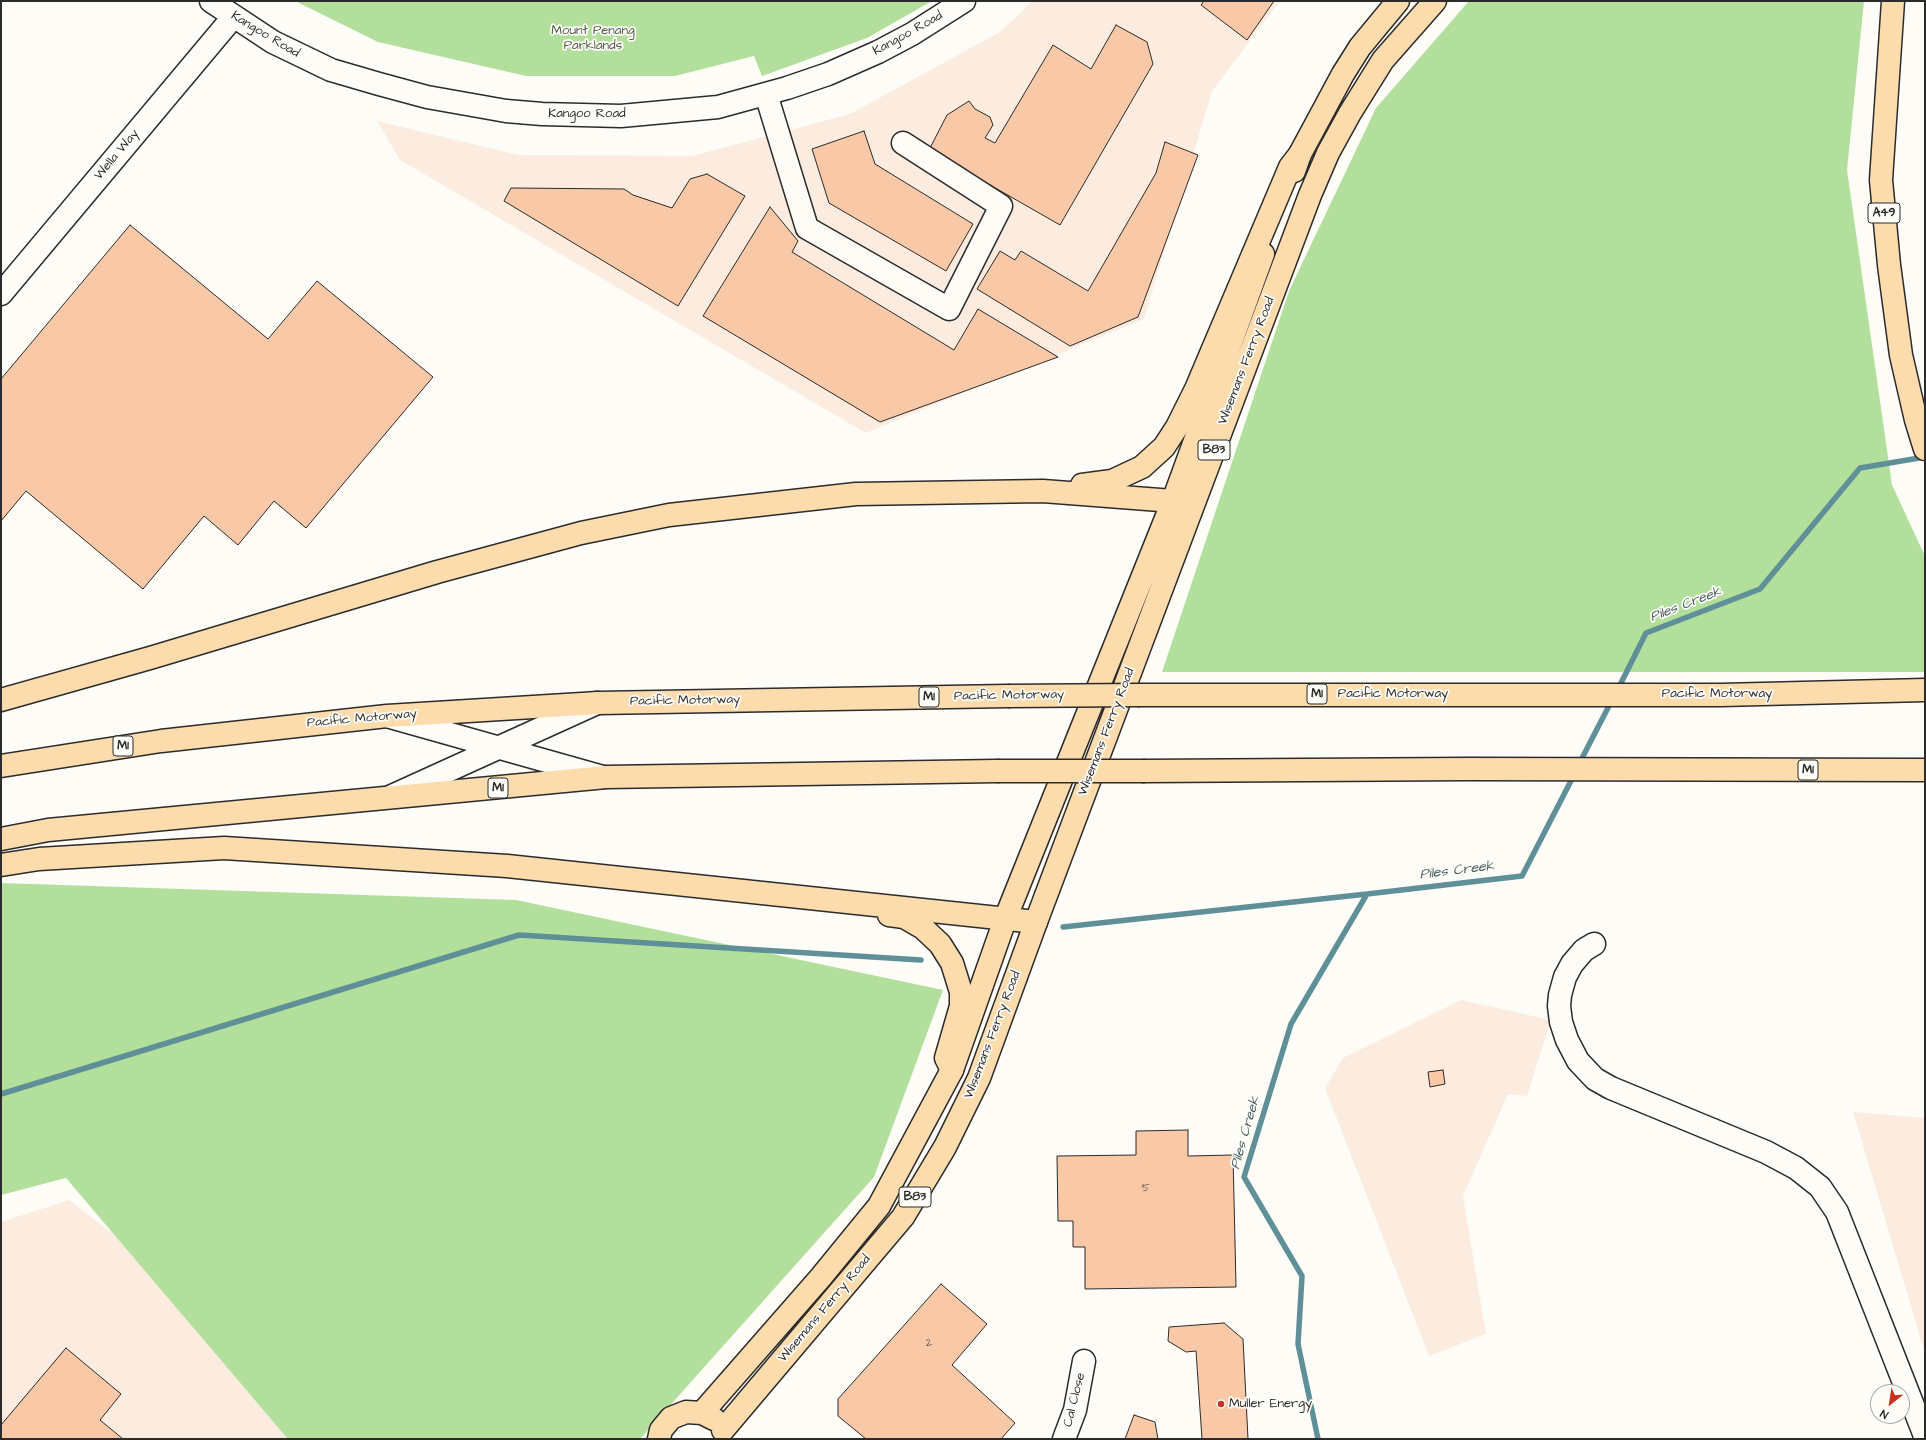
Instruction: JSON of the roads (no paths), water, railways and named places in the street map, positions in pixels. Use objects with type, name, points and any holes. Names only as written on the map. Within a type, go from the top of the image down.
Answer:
[{"type":"main road","name":"Wisemans Ferry Road","points":[[724,1434],[903,1218],[945,1147],[979,1078],[1036,922],[1182,505],[1300,154],[1343,74],[1360,46],[1398,1]]},
{"type":"main road","name":"Wisemans Ferry Road","points":[[702,1413],[821,1277],[878,1206],[952,1070],[1006,917],[1182,505],[1328,153],[1350,113],[1383,60],[1435,1]]},
{"type":"main road","name":"A49","points":[[1893,2],[1881,180],[1889,265],[1901,355],[1916,420],[1925,449]]},
{"type":"main road","points":[[1043,491],[1048,486],[1086,485],[1112,481],[1142,467],[1164,447],[1177,427],[1196,389],[1290,167],[1300,154]]},
{"type":"main road","points":[[1,700],[150,658],[437,572],[581,533],[669,515],[856,494],[1043,491],[1182,505]]},
{"type":"main road","name":"Pacific Motorway","points":[[1,766],[168,740],[387,716],[598,703],[1140,695],[1721,695],[1919,690]]},
{"type":"main road","name":"M1","points":[[1,839],[48,830],[606,777],[997,772],[1468,769],[1925,770]]},
{"type":"main road","points":[[1,865],[39,859],[224,848],[507,866],[831,901],[1006,917],[1036,922]]},
{"type":"main road","points":[[831,901],[835,908],[904,917],[923,928],[940,944],[952,963],[961,992],[961,1006],[946,1058],[952,1070]]},
{"type":"main road","points":[[659,1439],[661,1430],[671,1418],[686,1412],[702,1413]]},
{"type":"main road","name":"B83","points":[[702,1413],[714,1419],[724,1434]]},
{"type":"street","name":"Kangoo Road","points":[[210,1],[273,42],[331,70],[427,97],[506,111],[542,114],[621,116],[718,107],[766,94],[828,74],[878,52],[912,34],[964,1]]},
{"type":"street","name":"Wella Way","points":[[1,294],[234,16]]},
{"type":"street","points":[[766,94],[807,228],[949,310],[1001,206],[903,143]]},
{"type":"street","points":[[387,798],[598,703]]},
{"type":"street","points":[[387,716],[606,777]]},
{"type":"street","points":[[1594,944],[1584,950],[1572,964],[1565,977],[1560,995],[1559,1006],[1561,1022],[1567,1040],[1578,1061],[1595,1079],[1610,1088],[1766,1152],[1796,1168],[1820,1186],[1837,1212],[1925,1436]]},
{"type":"street","name":"Cal Close","points":[[1064,1439],[1075,1410],[1084,1361]]},
{"type":"waterway","name":"Piles Creek","points":[[1617,691],[1646,633],[1760,589],[1860,468],[1925,457]]},
{"type":"waterway","name":"Piles Creek","points":[[1579,764],[1612,700]]},
{"type":"waterway","name":"Piles Creek","points":[[1318,1439],[1298,1344],[1302,1276],[1244,1177],[1291,1024],[1367,894],[1522,876],[1574,775]]},
{"type":"waterway","points":[[1063,927],[1367,894]]},
{"type":"waterway","points":[[1,1094],[519,935],[921,960]]},
{"type":"place","name":"Muller Energy","points":[[1221,1404]]},
{"type":"park label","name":"Mount Penang Parklands","points":[[593,38]]}]
